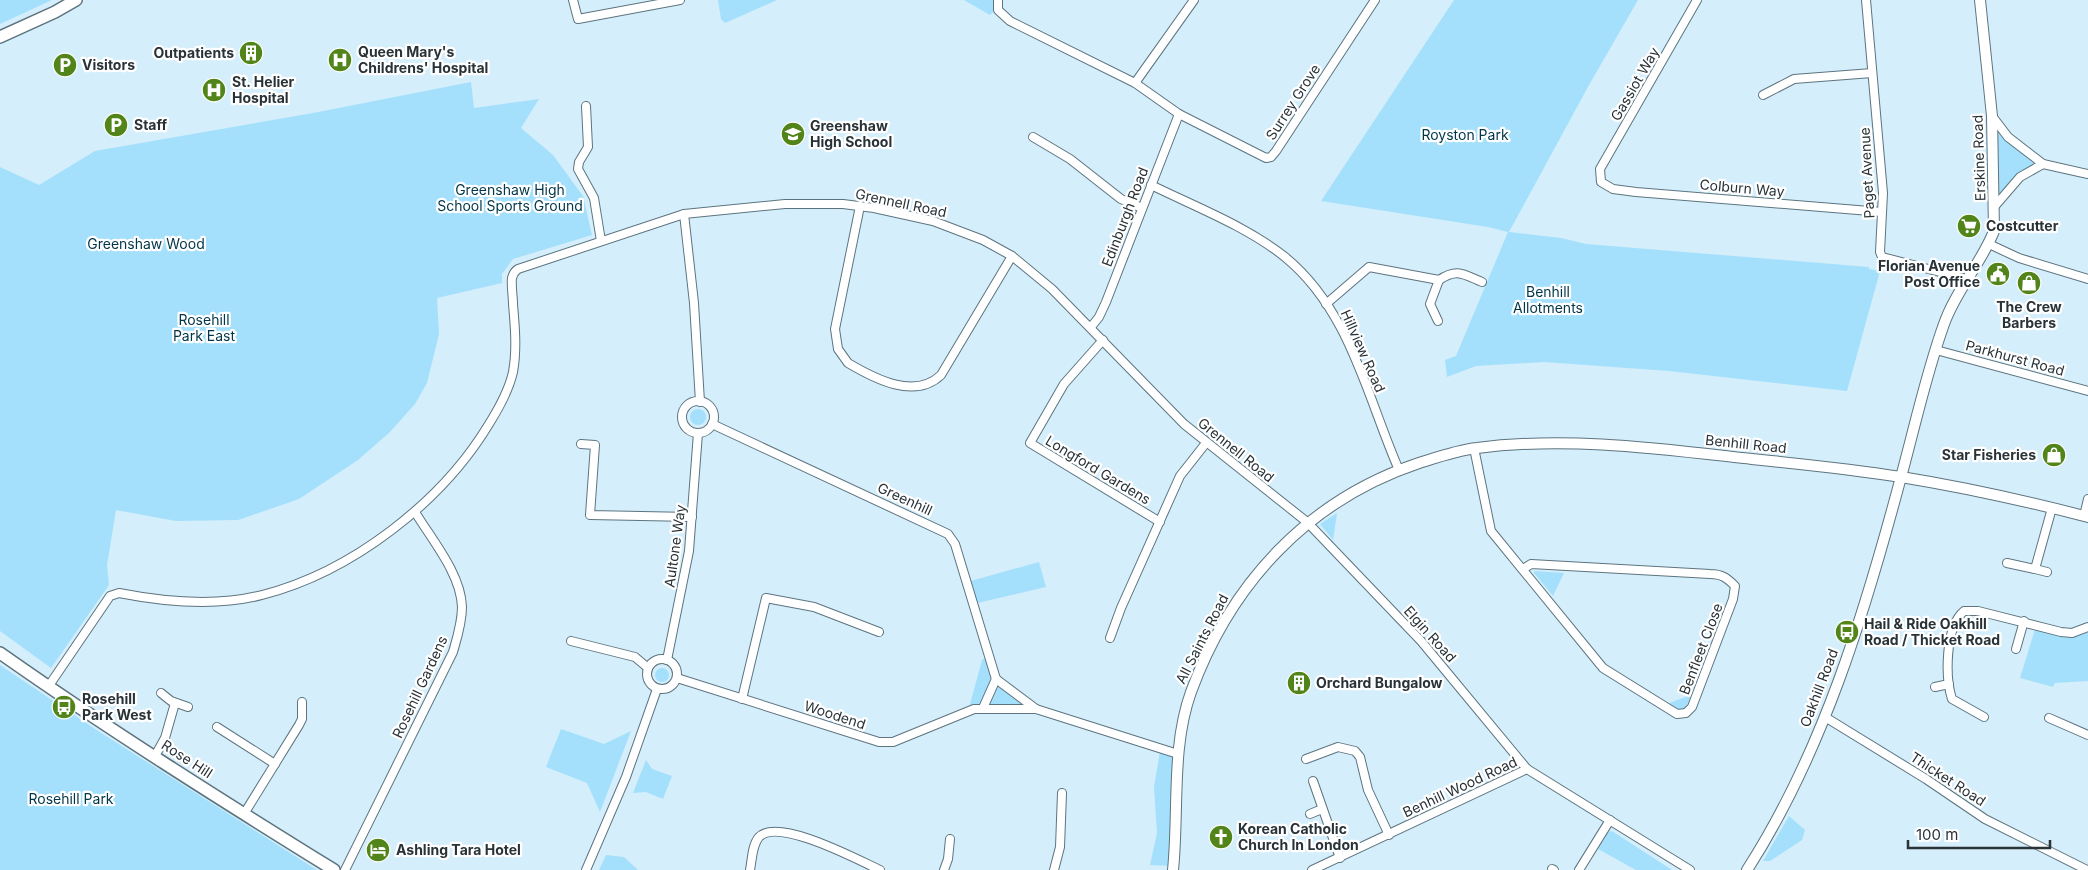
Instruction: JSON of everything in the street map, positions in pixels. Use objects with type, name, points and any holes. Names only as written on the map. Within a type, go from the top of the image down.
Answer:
[{"type":"main road","points":[[0,37],[55,12],[76,0]]},
{"type":"main road","name":"Rose Hill","points":[[0,652],[155,756],[334,870]]},
{"type":"street","points":[[573,0],[578,19],[680,0]]},
{"type":"street","points":[[998,0],[998,10],[1010,20],[1135,83],[1179,114]]},
{"type":"street","points":[[1135,83],[1194,0]]},
{"type":"street","name":"Surrey Grove","points":[[1179,114],[1266,158],[1271,157],[1375,0]]},
{"type":"street","name":"Gassiot Way","points":[[1601,182],[1600,170],[1697,0]]},
{"type":"street","name":"Paget Avenue","points":[[1866,0],[1882,212],[1880,252],[1882,258],[1967,279]]},
{"type":"street","name":"Erskine Road","points":[[1901,477],[1916,414],[1954,301],[1989,244],[1994,231],[1992,116],[1980,0]]},
{"type":"street","points":[[1763,95],[1794,79],[1872,73]]},
{"type":"street","points":[[586,106],[588,147],[579,162],[578,169],[594,198],[601,241]]},
{"type":"street","name":"Edinburgh Road","points":[[1091,327],[1099,317],[1179,114]]},
{"type":"street","points":[[1992,116],[2008,137],[2043,164],[2088,174]]},
{"type":"street","points":[[1033,137],[1070,159],[1121,199],[1142,208]]},
{"type":"street","points":[[1995,206],[2020,177],[2043,164]]},
{"type":"street","name":"Colburn Way","points":[[1601,182],[1613,188],[1636,192],[1882,212]]},
{"type":"street","name":"Hillview Road","points":[[1151,185],[1264,242],[1286,258],[1305,277],[1339,323],[1399,470]]},
{"type":"street","name":"Grennell Road","points":[[415,512],[459,467],[478,442],[499,408],[512,373],[516,343],[513,276],[518,269],[684,214],[785,204],[860,206],[933,221],[983,240],[1012,256],[1052,289],[1206,443],[1307,522]]},
{"type":"street","points":[[860,206],[836,318],[836,341],[838,349],[848,363],[899,386],[909,388],[926,386],[941,375],[1012,256]]},
{"type":"street","points":[[684,214],[694,303],[700,402]]},
{"type":"street","points":[[1989,244],[2019,258],[2088,279]]},
{"type":"street","points":[[1326,304],[1369,267],[1438,280]]},
{"type":"street","points":[[1438,321],[1430,304],[1438,280],[1449,273],[1460,272],[1482,282]]},
{"type":"street","name":"Longford Gardens","points":[[1102,340],[1064,384],[1030,443],[1160,522]]},
{"type":"street","name":"Parkhurst Road","points":[[1936,350],[2088,391]]},
{"type":"street","points":[[700,402],[712,410],[712,424],[706,430],[698,433],[688,430],[682,416],[690,404],[700,402]]},
{"type":"street","name":"Greenhill","points":[[712,424],[948,534],[956,544],[996,679]]},
{"type":"street","name":"Aultone Way","points":[[667,660],[689,551],[698,433]]},
{"type":"street","points":[[1110,638],[1121,608],[1180,476],[1206,443]]},
{"type":"street","name":"Benhill Road","points":[[1399,470],[1474,448],[1532,443],[1662,449],[1901,477],[2086,516]]},
{"type":"street","points":[[581,444],[595,445],[590,515],[692,517]]},
{"type":"street","name":"Benfleet Close","points":[[1474,448],[1491,531],[1603,668],[1677,714],[1686,713],[1692,706],[1734,598],[1735,586],[1729,580],[1720,574],[1692,572],[1531,564],[1523,569]]},
{"type":"street","name":"All Saints Road","points":[[1173,870],[1178,754],[1190,694],[1222,626],[1251,580],[1307,522],[1354,492],[1399,470]]},
{"type":"street","name":"Oakhill Road","points":[[1747,870],[1783,808],[1825,717],[1862,607],[1901,477]]},
{"type":"street","points":[[2086,516],[2088,499]]},
{"type":"street","points":[[2035,569],[2052,508]]},
{"type":"street","points":[[48,686],[110,596],[119,593],[181,602],[238,599],[261,595],[327,569],[374,542],[415,512]]},
{"type":"street","name":"Rosehill Gardens","points":[[345,870],[453,652],[460,628],[462,607],[459,590],[451,572],[415,512]]},
{"type":"street","name":"Elgin Road","points":[[1307,522],[1421,641],[1527,769]]},
{"type":"street","points":[[2007,563],[2047,572]]},
{"type":"street","points":[[742,699],[766,598],[814,607],[879,632]]},
{"type":"street","points":[[1984,717],[1952,699],[1949,684],[1949,651],[1959,616],[1964,611],[1978,611],[2072,633],[2088,627]]},
{"type":"street","points":[[2016,649],[2024,622]]},
{"type":"street","points":[[571,641],[635,657],[648,668]]},
{"type":"street","points":[[654,660],[667,660],[676,668],[677,678],[675,683],[667,689],[657,689],[648,683],[646,678],[648,668],[654,660]]},
{"type":"street","name":"Woodend","points":[[677,678],[886,743],[965,712],[983,708],[1036,709],[1178,754]]},
{"type":"street","points":[[983,708],[996,679]]},
{"type":"street","name":"Woodend","points":[[996,679],[1036,709]]},
{"type":"street","points":[[1935,687],[1949,684]]},
{"type":"street","points":[[586,870],[626,777],[657,689]]},
{"type":"street","points":[[161,693],[174,702],[188,707]]},
{"type":"street","points":[[155,756],[165,738],[174,702]]},
{"type":"street","points":[[244,814],[299,725],[302,719],[302,702]]},
{"type":"street","name":"Thicket Road","points":[[1825,717],[1926,779],[1984,819],[2087,870]]},
{"type":"street","points":[[2049,718],[2088,735]]},
{"type":"street","points":[[217,727],[275,764]]},
{"type":"street","points":[[1306,759],[1338,747],[1355,751],[1360,757],[1368,790],[1389,835]]},
{"type":"street","name":"Benhill Wood Road","points":[[1312,870],[1329,867],[1340,858],[1527,769],[1690,870]]},
{"type":"street","points":[[1312,781],[1340,858]]},
{"type":"street","points":[[1054,870],[1060,847],[1062,793]]},
{"type":"street","points":[[1310,814],[1322,809]]},
{"type":"street","points":[[1579,870],[1610,820]]},
{"type":"street","points":[[750,870],[754,845],[760,837],[775,831],[811,839],[880,870]]},
{"type":"street","points":[[944,870],[948,860],[950,839]]},
{"type":"green space","points":[[0,0],[52,0],[0,24]]},
{"type":"green space","points":[[718,0],[777,0],[725,23],[721,19]]},
{"type":"green space","points":[[964,0],[996,0],[995,10],[990,15]]},
{"type":"green space","points":[[1454,0],[1638,0],[1589,85],[1509,232],[1561,238],[1586,244],[1869,267],[1869,269],[1880,271],[1847,391],[1669,371],[1544,362],[1476,366],[1447,377],[1445,360],[1456,356],[1508,232],[1488,227],[1321,201]]},
{"type":"green space","name":"Rosehill Park East","points":[[471,82],[474,108],[539,99],[521,128],[553,155],[583,196],[592,235],[513,259],[502,274],[502,283],[437,298],[439,334],[427,383],[415,404],[390,432],[358,460],[299,499],[238,520],[176,521],[116,510],[107,565],[109,585],[51,668],[0,631],[0,167],[39,185],[95,151],[313,113]]},
{"type":"green space","points":[[1994,121],[2039,164],[1996,201]]},
{"type":"green space","points":[[698,409],[704,411],[706,417],[704,423],[698,425],[692,423],[690,417],[692,411]]},
{"type":"green space","points":[[1337,513],[1333,540],[1320,524]]},
{"type":"green space","points":[[1039,562],[1046,587],[973,604],[967,582]]},
{"type":"green space","points":[[1534,571],[1564,573],[1553,596],[1534,573]]},
{"type":"green space","points":[[2036,626],[2061,632],[2088,627],[2088,681],[2055,683],[2053,687],[2020,678]]},
{"type":"green space","points":[[987,656],[994,680],[1030,707],[969,708],[982,660]]},
{"type":"green space","name":"Rosehill Park","points":[[0,665],[95,729],[317,870],[0,870]]},
{"type":"green space","points":[[659,668],[665,668],[669,675],[665,682],[659,682],[655,678],[655,672]]},
{"type":"green space","points":[[1693,694],[1684,710],[1678,710],[1667,704]]},
{"type":"green space","points":[[561,729],[604,744],[631,731],[600,812],[587,783],[546,767]]},
{"type":"green space","points":[[1160,751],[1176,756],[1172,866],[1150,865],[1157,833],[1154,787]]},
{"type":"green space","points":[[646,760],[652,769],[672,776],[663,799],[646,792],[633,793]]},
{"type":"green space","points":[[1789,816],[1805,830],[1802,840],[1770,861],[1763,861]]},
{"type":"green space","points":[[1612,831],[1672,870],[1636,870],[1598,849],[1608,832]]},
{"type":"green space","points":[[606,855],[624,857],[638,870],[599,870]]},
{"type":"place","name":"Outpatients","points":[[251,53]]},
{"type":"place","name":"Queen Mary's Childrens' Hospital","points":[[340,60]]},
{"type":"place","name":"Visitors","points":[[65,65]]},
{"type":"place","name":"St. Helier Hospital","points":[[214,90]]},
{"type":"place","name":"Staff","points":[[116,125]]},
{"type":"place","name":"Greenshaw High School","points":[[793,134]]},
{"type":"place","name":"Costcutter","points":[[1969,226]]},
{"type":"place","name":"Florian Avenue Post Office","points":[[1998,274]]},
{"type":"place","name":"The Crew Barbers","points":[[2029,283]]},
{"type":"place","name":"Star Fisheries","points":[[2054,455]]},
{"type":"place","name":"Hail & Ride Oakhill Road / Thicket Road","points":[[1847,632]]},
{"type":"place","name":"Orchard Bungalow","points":[[1299,683]]},
{"type":"place","name":"Rosehill Park West","points":[[64,707]]},
{"type":"place","name":"Korean Catholic Church In London","points":[[1221,837]]},
{"type":"place","name":"Ashling Tara Hotel","points":[[378,850]]},
{"type":"park label","name":"Royston Park","points":[[1465,135]]},
{"type":"park label","name":"Greenshaw High School Sports Ground","points":[[510,198]]},
{"type":"park label","name":"Greenshaw Wood","points":[[146,244]]},
{"type":"park label","name":"Benhill Allotments","points":[[1548,300]]}]
